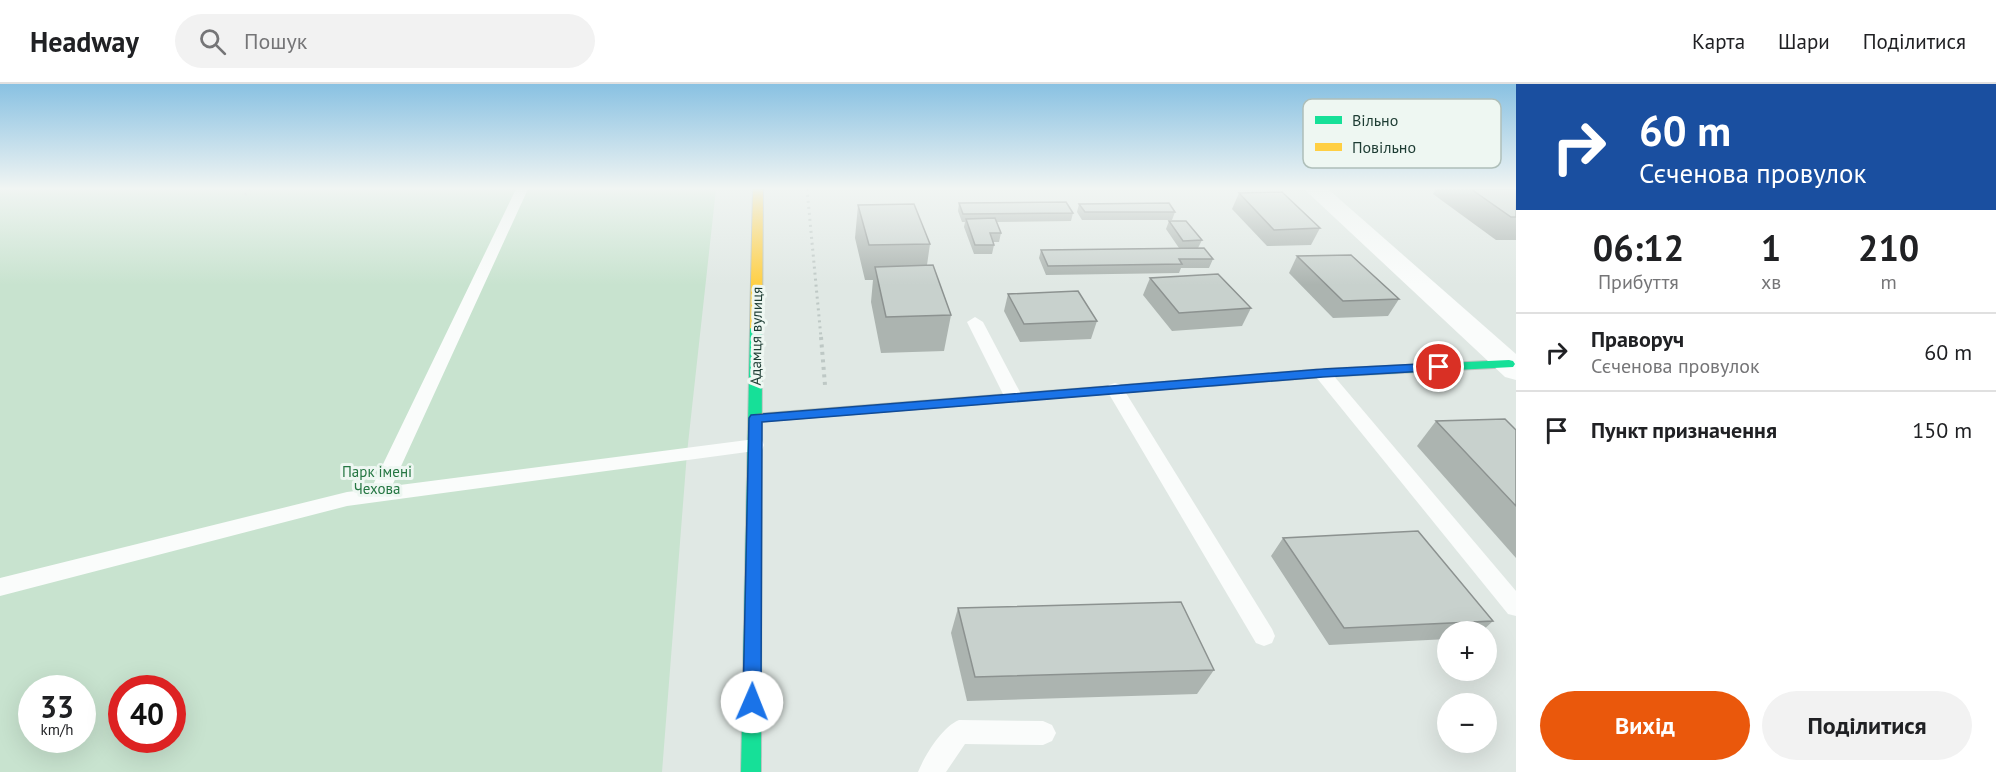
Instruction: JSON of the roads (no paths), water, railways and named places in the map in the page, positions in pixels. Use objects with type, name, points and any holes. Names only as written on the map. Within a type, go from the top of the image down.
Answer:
[{"type":"street","name":"Адамця вулиця","points":[[751,772],[758,221]]},
{"type":"street","points":[[1351,221],[1512,367]]},
{"type":"street","points":[[756,418],[1323,373],[1512,367]]},
{"type":"lane","points":[[378,494],[507,221]]},
{"type":"lane","points":[[975,322],[1013,396]]},
{"type":"lane","points":[[1323,373],[1516,607]]},
{"type":"lane","points":[[1115,389],[1264,636]]},
{"type":"lane","points":[[0,587],[347,499],[755,445]]},
{"type":"lane","points":[[931,772],[959,732],[1043,733]]},
{"type":"park label","name":"Парк імені Чехова","points":[[377,480]]}]
